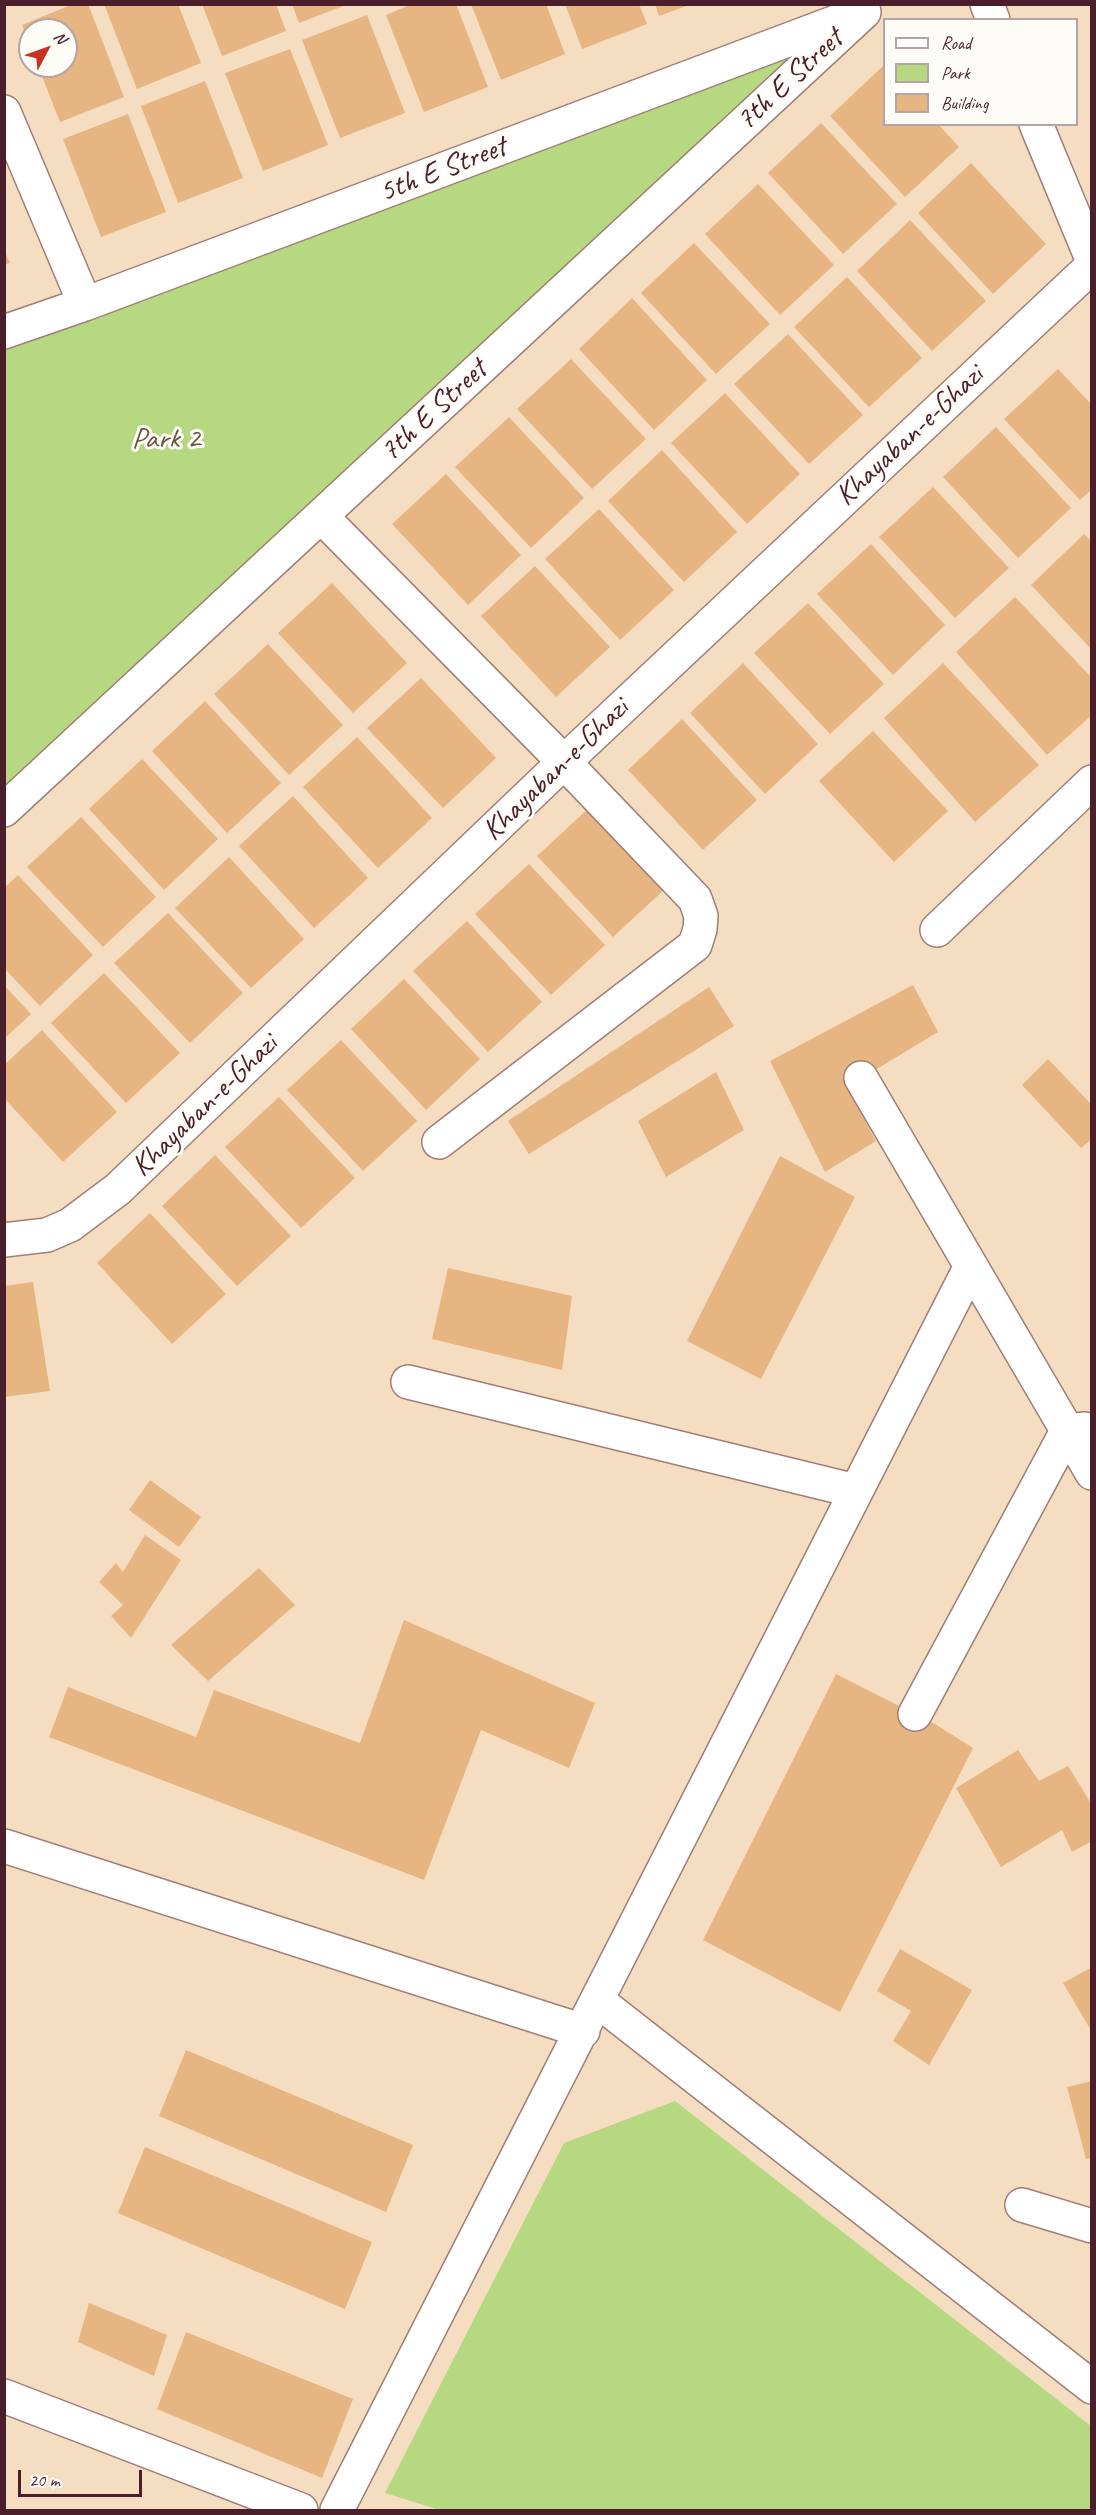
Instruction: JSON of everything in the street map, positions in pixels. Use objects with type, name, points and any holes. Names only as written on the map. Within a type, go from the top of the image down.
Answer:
[{"type":"street","name":"5th E Street","points":[[4,332],[85,304],[872,8]]},
{"type":"street","name":"7th E Street","points":[[4,810],[872,8]]},
{"type":"street","points":[[4,112],[85,304]]},
{"type":"street","points":[[1037,126],[1092,260]]},
{"type":"street","name":"Khayaban-e-Ghazi","points":[[4,1240],[47,1235],[70,1225],[118,1189],[564,762],[1092,266]]},
{"type":"street","points":[[321,516],[564,762],[695,899],[701,916],[700,929],[694,945],[439,1142]]},
{"type":"street","points":[[937,930],[1086,792]]},
{"type":"street","points":[[861,1078],[971,1266],[1079,1430],[1092,1473]]},
{"type":"street","points":[[337,2511],[971,1266]]},
{"type":"street","points":[[408,1382],[856,1491]]},
{"type":"street","points":[[915,1714],[1079,1430]]},
{"type":"street","points":[[4,1846],[583,2031]]},
{"type":"street","points":[[598,2001],[1092,2387]]},
{"type":"street","points":[[1022,2205],[1092,2226]]},
{"type":"street","points":[[4,2396],[301,2511]]},
{"type":"green space","name":"Park 2","points":[[864,12],[5,810],[5,326]]},
{"type":"green space","points":[[675,2101],[1091,2426],[1091,2510],[440,2510],[385,2493],[564,2143]]},
{"type":"building","points":[[73,4],[88,4],[124,97],[60,122],[43,78],[78,78],[78,18],[39,18]]},
{"type":"building","points":[[104,4],[178,4],[201,63],[137,89]]},
{"type":"building","points":[[202,4],[276,4],[286,31],[222,56]]},
{"type":"building","points":[[292,4],[346,4],[346,5],[299,23]]},
{"type":"building","points":[[412,4],[456,4],[488,87],[424,112],[386,15]]},
{"type":"building","points":[[471,4],[546,4],[565,54],[501,80]]},
{"type":"building","points":[[565,4],[639,4],[647,24],[582,49]]},
{"type":"building","points":[[655,4],[689,4],[689,5],[659,16]]},
{"type":"building","points":[[367,15],[405,113],[340,138],[302,40]]},
{"type":"building","points":[[290,49],[328,145],[263,171],[225,73]]},
{"type":"building","points":[[883,66],[883,126],[940,126],[959,147],[905,197],[830,116]]},
{"type":"building","points":[[205,81],[243,178],[178,203],[141,106]]},
{"type":"building","points":[[128,114],[166,212],[101,237],[63,139]]},
{"type":"building","points":[[821,123],[897,204],[843,254],[768,173]]},
{"type":"building","points":[[971,163],[1046,244],[993,294],[918,213]]},
{"type":"building","points":[[758,184],[834,265],[780,315],[705,234]]},
{"type":"building","points":[[910,220],[986,301],[932,351],[857,271]]},
{"type":"building","points":[[694,243],[770,324],[716,374],[641,293]]},
{"type":"building","points":[[4,250],[10,263],[4,265]]},
{"type":"building","points":[[847,277],[922,358],[869,407],[794,327]]},
{"type":"building","points":[[632,298],[707,380],[654,430],[579,349]]},
{"type":"building","points":[[788,334],[863,415],[809,464],[734,384]]},
{"type":"building","points":[[571,359],[646,439],[592,489],[517,409]]},
{"type":"building","points":[[1058,369],[1092,405],[1092,489],[1080,500],[1004,419]]},
{"type":"building","points":[[725,393],[800,474],[747,524],[671,443]]},
{"type":"building","points":[[509,417],[584,498],[531,548],[455,467]]},
{"type":"building","points":[[996,427],[1071,508],[1018,558],[943,477]]},
{"type":"building","points":[[662,450],[737,532],[684,582],[608,501]]},
{"type":"building","points":[[446,474],[521,555],[468,605],[392,524]]},
{"type":"building","points":[[933,487],[1009,568],[955,618],[879,537]]},
{"type":"building","points":[[599,509],[674,590],[620,640],[545,559]]},
{"type":"building","points":[[1084,534],[1092,542],[1092,650],[1031,585]]},
{"type":"building","points":[[871,544],[945,625],[893,675],[817,594]]},
{"type":"building","points":[[535,566],[610,647],[556,697],[481,616]]},
{"type":"building","points":[[332,583],[407,663],[353,713],[278,633]]},
{"type":"building","points":[[1015,597],[1092,678],[1092,715],[1047,755],[956,652]]},
{"type":"building","points":[[808,603],[884,684],[830,734],[754,653]]},
{"type":"building","points":[[268,644],[343,725],[289,775],[214,694]]},
{"type":"building","points":[[743,663],[818,744],[765,794],[690,713]]},
{"type":"building","points":[[943,663],[1039,765],[975,822],[884,718]]},
{"type":"building","points":[[421,678],[496,758],[443,808],[367,728]]},
{"type":"building","points":[[205,701],[281,783],[227,833],[152,751]]},
{"type":"building","points":[[682,719],[757,800],[703,850],[628,770]]},
{"type":"building","points":[[873,731],[948,811],[894,862],[819,781]]},
{"type":"building","points":[[357,737],[432,818],[378,868],[303,787]]},
{"type":"building","points":[[142,759],[218,839],[164,890],[89,809]]},
{"type":"building","points":[[293,796],[368,878],[314,928],[239,846]]},
{"type":"building","points":[[591,806],[667,887],[613,937],[537,856]]},
{"type":"building","points":[[81,817],[156,897],[103,947],[27,867]]},
{"type":"building","points":[[229,857],[304,939],[251,988],[175,908]]},
{"type":"building","points":[[529,864],[605,945],[551,995],[475,914]]},
{"type":"building","points":[[18,875],[93,955],[40,1006],[4,968],[4,888]]},
{"type":"building","points":[[168,913],[243,993],[190,1043],[114,963]]},
{"type":"building","points":[[467,921],[542,1002],[488,1052],[413,971]]},
{"type":"building","points":[[104,973],[180,1053],[126,1103],[51,1023]]},
{"type":"building","points":[[404,979],[480,1059],[426,1110],[351,1029]]},
{"type":"building","points":[[4,985],[31,1014],[4,1039]]},
{"type":"building","points":[[913,985],[938,1032],[847,1087],[876,1141],[825,1172],[770,1061]]},
{"type":"building","points":[[709,987],[734,1026],[529,1154],[508,1121]]},
{"type":"building","points":[[42,1030],[117,1112],[63,1162],[4,1098],[4,1065]]},
{"type":"building","points":[[341,1040],[417,1121],[363,1171],[287,1090]]},
{"type":"building","points":[[1048,1059],[1092,1105],[1092,1139],[1081,1148],[1022,1085]]},
{"type":"building","points":[[716,1072],[744,1130],[666,1177],[638,1121]]},
{"type":"building","points":[[279,1097],[355,1178],[301,1228],[225,1147]]},
{"type":"building","points":[[215,1155],[291,1236],[237,1286],[162,1206]]},
{"type":"building","points":[[780,1156],[855,1197],[761,1379],[687,1341]]},
{"type":"building","points":[[150,1213],[226,1294],[172,1344],[97,1263]]},
{"type":"building","points":[[448,1268],[572,1296],[562,1370],[432,1339]]},
{"type":"building","points":[[33,1282],[50,1391],[4,1397],[4,1286]]},
{"type":"building","points":[[150,1480],[201,1517],[179,1547],[129,1510]]},
{"type":"building","points":[[145,1535],[181,1560],[131,1638],[111,1616],[123,1605],[99,1582],[116,1563],[123,1572]]},
{"type":"building","points":[[259,1568],[295,1605],[208,1681],[171,1645]]},
{"type":"building","points":[[404,1620],[595,1703],[569,1768],[481,1730],[424,1880],[49,1737],[68,1687],[196,1737],[214,1690],[360,1743]]},
{"type":"building","points":[[836,1674],[935,1724],[973,1748],[840,2012],[703,1940]]},
{"type":"building","points":[[1018,1750],[1039,1781],[1068,1766],[1092,1805],[1092,1841],[1072,1852],[1062,1830],[1001,1867],[956,1788]]},
{"type":"building","points":[[900,1949],[972,1990],[929,2065],[893,2041],[911,2011],[877,1991]]},
{"type":"building","points":[[1092,1967],[1092,2032],[1063,1983]]},
{"type":"building","points":[[186,2050],[413,2145],[386,2212],[159,2116]]},
{"type":"building","points":[[1092,2081],[1092,2158],[1086,2159],[1067,2087]]},
{"type":"building","points":[[145,2147],[372,2242],[345,2309],[118,2213]]},
{"type":"building","points":[[89,2303],[167,2335],[154,2376],[78,2342]]},
{"type":"building","points":[[186,2332],[353,2399],[322,2478],[157,2409]]}]
